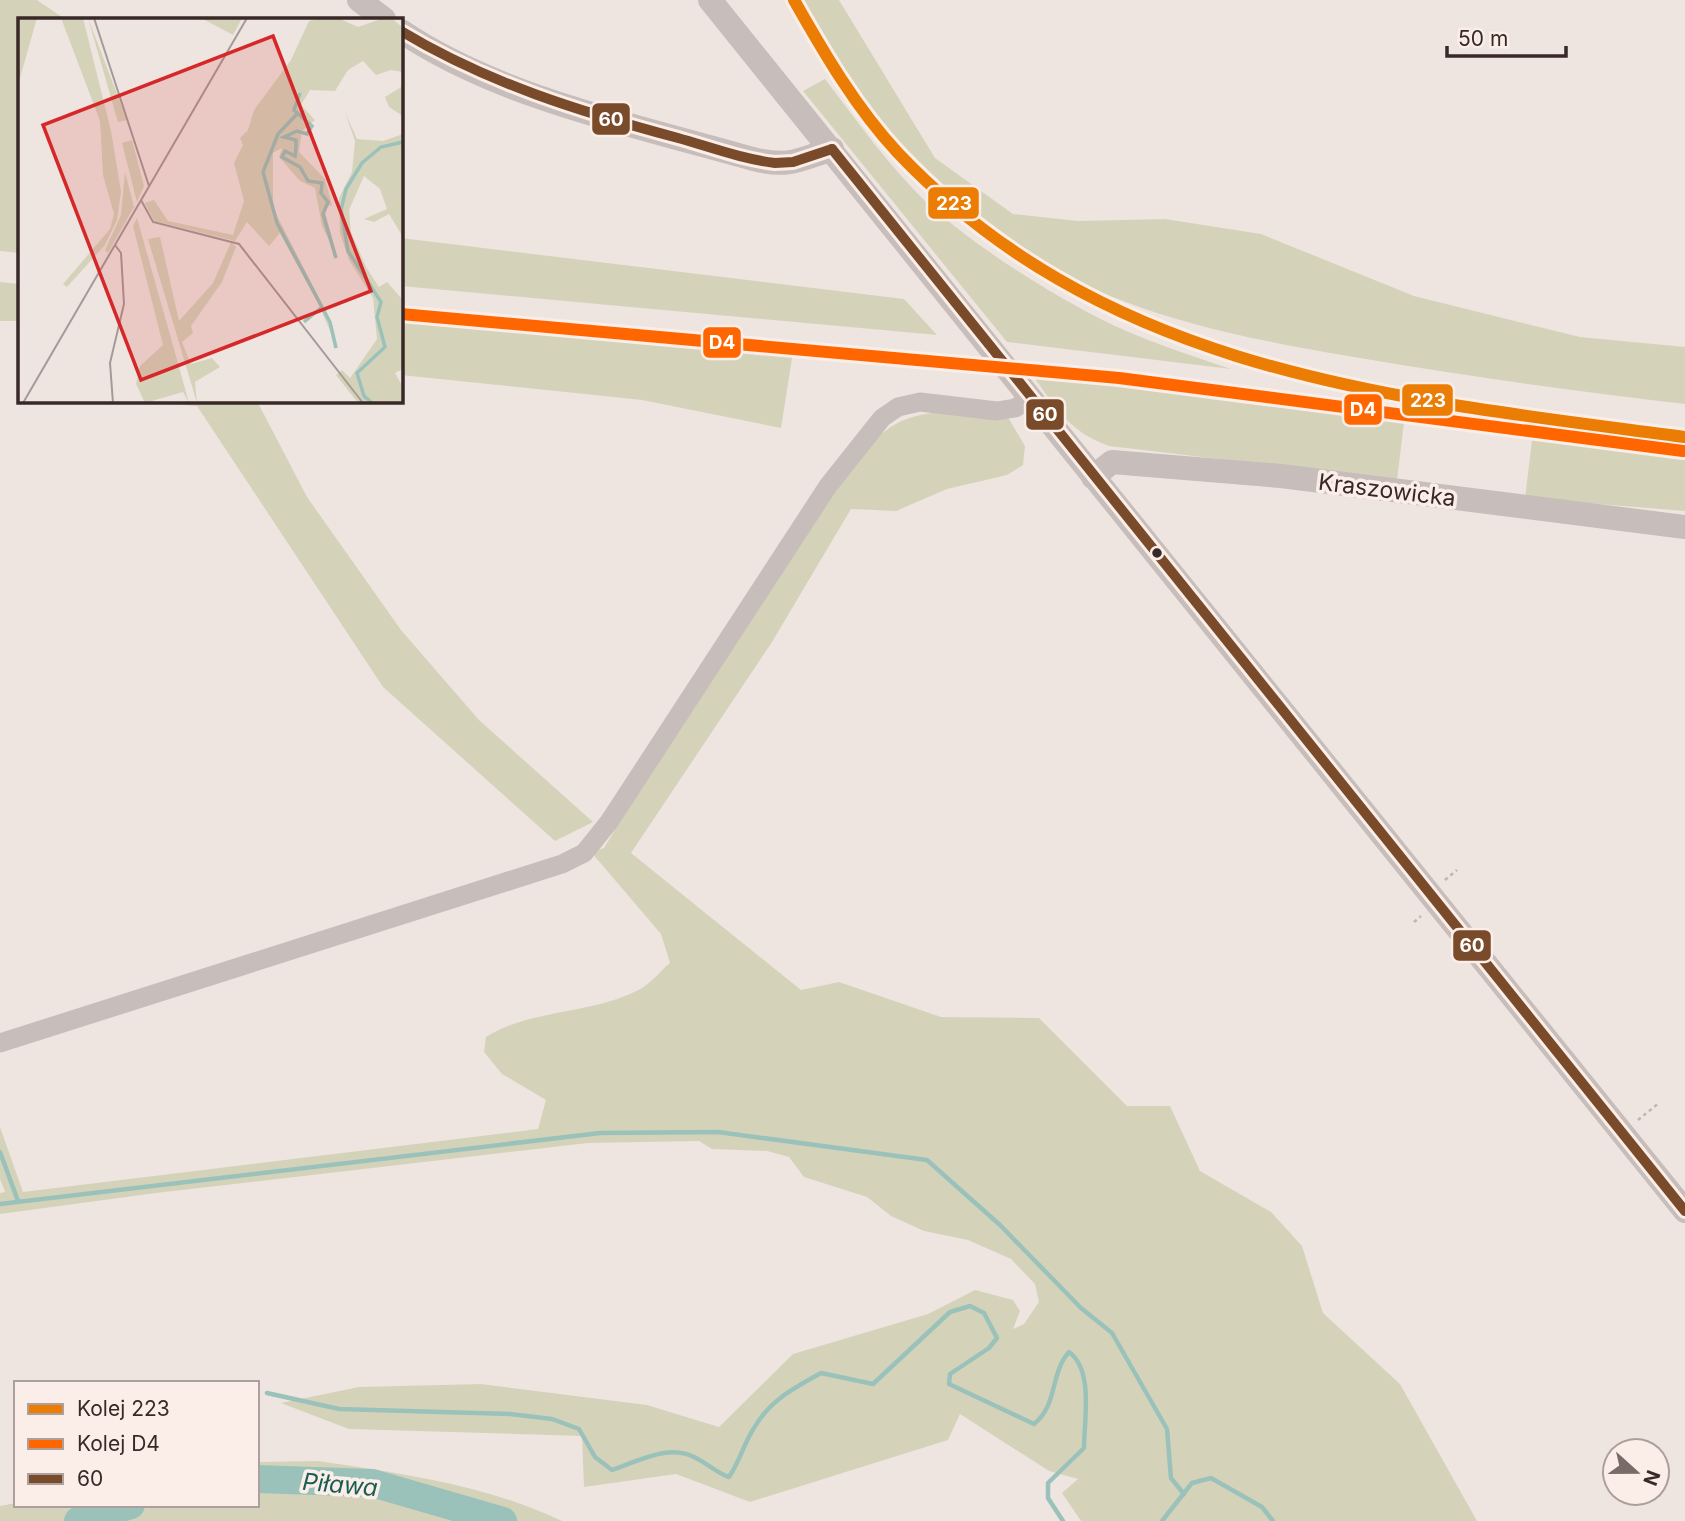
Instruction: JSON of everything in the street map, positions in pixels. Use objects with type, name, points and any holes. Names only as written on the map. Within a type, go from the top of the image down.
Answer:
[{"type":"street","points":[[359,0],[383,18]]},
{"type":"street","points":[[710,0],[1685,1211]]},
{"type":"street","points":[[402,32],[429,50],[470,71],[596,115],[752,159],[774,165],[793,164],[832,149]]},
{"type":"street","points":[[0,1043],[562,864],[584,853],[610,822],[828,486],[882,418],[898,408],[920,401],[997,411],[1015,408],[1032,398]]},
{"type":"street","name":"Kraszowicka","points":[[1093,477],[1112,462],[1282,477],[1685,527]]},
{"type":"path","points":[[1622,1133],[1659,1103]]},
{"type":"green space","points":[[0,0],[37,0],[64,18],[18,18],[18,253],[0,251]]},
{"type":"green space","points":[[804,0],[839,0],[935,158],[1013,214],[1078,221],[1165,219],[1261,234],[1414,296],[1580,337],[1685,347],[1685,404],[1478,377],[1296,347],[1179,320],[1095,289],[1039,261],[986,227],[915,167],[867,108],[840,67]]},
{"type":"green space","points":[[825,79],[912,188],[971,239],[1055,294],[1111,324],[1231,369],[1007,342],[803,91]]},
{"type":"green space","points":[[402,238],[904,299],[937,335],[402,286]]},
{"type":"green space","points":[[0,282],[18,284],[18,321],[0,321]]},
{"type":"green space","points":[[402,315],[793,352],[781,428],[642,400],[402,375]]},
{"type":"green space","points":[[1029,370],[1405,414],[1397,480],[1109,446],[1072,425]]},
{"type":"green space","points":[[258,402],[307,497],[401,630],[479,720],[593,822],[555,841],[383,687],[197,406],[156,403]]},
{"type":"green space","points":[[941,412],[1009,419],[1025,446],[1023,465],[1007,475],[947,489],[896,511],[851,509],[772,642],[631,853],[801,990],[839,982],[941,1017],[1039,1018],[1127,1106],[1170,1106],[1200,1171],[1271,1212],[1302,1246],[1323,1313],[1400,1384],[1477,1521],[1081,1521],[1062,1493],[1078,1479],[1049,1471],[960,1414],[948,1440],[750,1502],[676,1474],[584,1487],[582,1436],[349,1429],[281,1403],[359,1387],[481,1384],[647,1405],[719,1427],[793,1354],[928,1314],[975,1290],[1013,1300],[1020,1311],[1013,1329],[1024,1324],[1039,1302],[1035,1284],[1011,1259],[968,1240],[924,1231],[891,1216],[867,1197],[804,1177],[789,1157],[767,1151],[712,1149],[699,1141],[588,1143],[156,1193],[0,1214],[0,1193],[5,1192],[0,1179],[0,1127],[23,1192],[538,1129],[546,1100],[502,1074],[484,1052],[486,1037],[523,1021],[623,997],[642,988],[670,963],[661,934],[591,852],[604,848],[660,756],[858,456],[877,437],[904,420]]},
{"type":"green space","points":[[1490,420],[1685,448],[1685,511],[1525,498],[1532,440],[1487,434]]},
{"type":"green space","points":[[318,1461],[442,1482],[504,1498],[562,1521],[0,1521],[0,1506],[14,1503],[14,1507],[259,1507],[259,1462]]},
{"type":"waterway","points":[[0,1204],[600,1133],[718,1132],[927,1160],[1000,1225],[1081,1308],[1112,1333],[1167,1429],[1171,1478],[1184,1494]]},
{"type":"waterway","points":[[0,1152],[18,1201]]},
{"type":"waterway","points":[[267,1393],[339,1409],[510,1414],[552,1419],[579,1429],[595,1457],[612,1470],[654,1455],[675,1452],[696,1458],[729,1477],[760,1418],[783,1396],[821,1373],[873,1384],[950,1312],[970,1306],[984,1313],[997,1338],[989,1348],[950,1374],[949,1384],[1034,1424],[1047,1408],[1059,1369],[1069,1352],[1082,1371],[1086,1397],[1084,1448],[1048,1483],[1048,1498],[1063,1521]]},
{"type":"waterway","points":[[1162,1521],[1192,1483],[1211,1478],[1262,1507],[1273,1521]]},
{"type":"waterway","name":"Piława","points":[[259,1479],[372,1483],[503,1521]]},
{"type":"waterway","name":"Piława","points":[[78,1521],[124,1507]]},
{"type":"rail line","name":"223","points":[[794,0],[855,99],[898,153],[981,227],[1070,286],[1164,330],[1263,364],[1366,389],[1471,408],[1685,437]]},
{"type":"rail line","name":"D4","points":[[402,314],[1119,378],[1683,451]]},
{"type":"transit line","name":"60","points":[[402,32],[467,66],[535,94],[606,118],[738,156],[775,163],[793,162],[832,149]]},
{"type":"transit line","name":"60","points":[[832,149],[1685,1211]]}]
